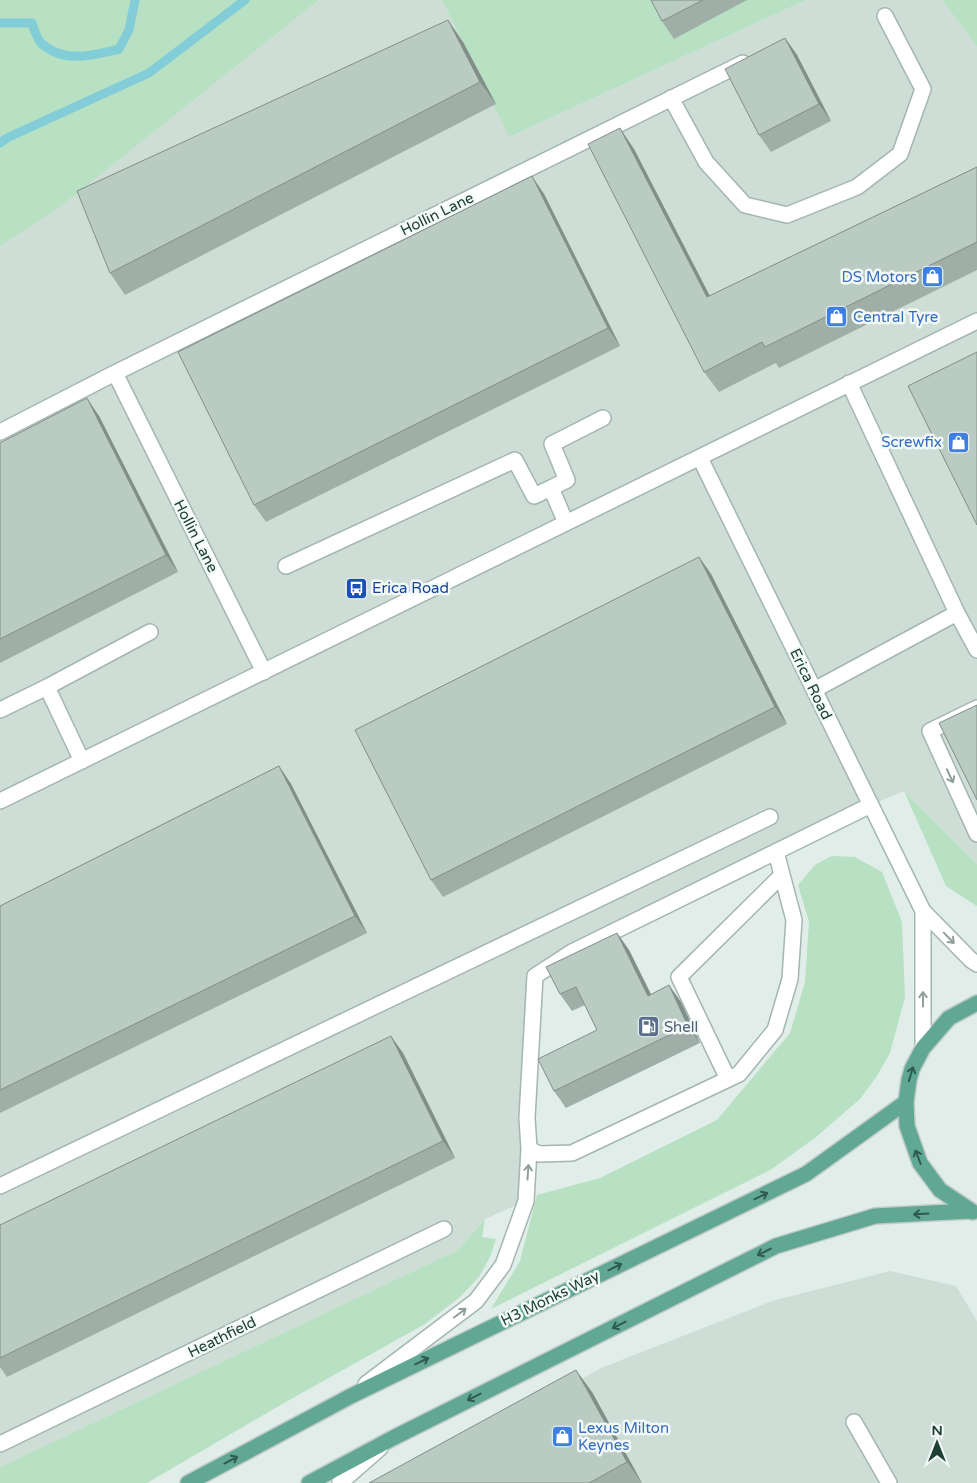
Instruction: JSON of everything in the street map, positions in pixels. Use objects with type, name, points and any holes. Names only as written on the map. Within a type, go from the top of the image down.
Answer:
[{"type":"main road","points":[[973,1212],[940,1190],[920,1163],[907,1126],[906,1102],[912,1069],[922,1048],[949,1018],[977,1003]]},
{"type":"main road","name":"H3 Monks Way","points":[[188,1483],[351,1396],[806,1174],[906,1102]]},
{"type":"main road","points":[[309,1483],[393,1438],[776,1246],[875,1216],[973,1212]]},
{"type":"street","points":[[671,98],[706,162],[745,205],[787,215],[857,187],[900,154],[923,89],[885,16]]},
{"type":"street","name":"Hollin Lane","points":[[0,432],[115,373],[759,55]]},
{"type":"street","points":[[0,801],[977,321]]},
{"type":"street","name":"Hollin Lane","points":[[115,373],[264,672]]},
{"type":"street","points":[[849,383],[957,612],[977,650]]},
{"type":"street","points":[[286,566],[515,460],[534,496],[567,480],[552,444],[602,418]]},
{"type":"street","name":"Erica Road","points":[[700,458],[922,911],[977,964]]},
{"type":"street","points":[[551,488],[566,523]]},
{"type":"street","points":[[814,690],[957,612]]},
{"type":"street","points":[[0,710],[150,632]]},
{"type":"street","points":[[47,687],[82,760]]},
{"type":"street","points":[[977,708],[930,731],[977,834]]},
{"type":"street","points":[[351,1396],[476,1301],[503,1264],[526,1201],[529,1149],[527,1118],[535,976],[572,952],[871,805]]},
{"type":"street","points":[[0,1186],[770,817]]},
{"type":"street","points":[[529,1149],[539,1154],[572,1153],[739,1074],[775,1030],[790,979],[794,920],[776,852]]},
{"type":"street","points":[[728,1079],[679,977],[782,875]]},
{"type":"street","name":"Erica Road","points":[[922,911],[922,1048]]},
{"type":"street","name":"Heathfield","points":[[0,1444],[444,1229]]},
{"type":"street","points":[[854,1422],[888,1483]]},
{"type":"street","points":[[340,1483],[393,1438]]},
{"type":"shaded area","points":[[319,0],[442,0],[509,137],[806,0],[942,0],[977,47],[977,864],[904,791],[871,805],[535,975],[526,1201],[485,1219],[458,1250],[0,1467],[0,246],[59,208]]},
{"type":"shaded area","points":[[890,1271],[956,1286],[977,1321],[977,1483],[398,1483],[601,1368],[772,1301]]},
{"type":"green space","points":[[0,0],[319,0],[59,208],[0,246]]},
{"type":"green space","points":[[442,0],[806,0],[509,137]]},
{"type":"green space","points":[[942,0],[977,0],[977,47]]},
{"type":"green space","points":[[904,791],[977,864],[977,906],[946,886]]},
{"type":"green space","points":[[832,856],[855,857],[882,872],[902,922],[905,997],[890,1053],[877,1076],[860,1099],[816,1137],[772,1169],[491,1309],[520,1261],[537,1195],[600,1178],[717,1120],[790,1033],[805,982],[809,922],[798,885],[816,864]]},
{"type":"green space","points":[[485,1219],[482,1237],[496,1239],[490,1257],[479,1277],[460,1297],[425,1324],[147,1483],[0,1483],[0,1467],[458,1250]]},
{"type":"building","points":[[651,0],[703,0],[662,21]]},
{"type":"building","points":[[448,20],[480,82],[110,273],[77,191]]},
{"type":"building","points":[[785,38],[819,104],[759,135],[725,69]]},
{"type":"building","points":[[620,128],[707,297],[977,167],[977,242],[765,347],[762,342],[704,372],[588,144]]},
{"type":"building","points":[[532,176],[608,328],[254,505],[178,352]]},
{"type":"building","name":"Screwfix","points":[[977,352],[977,525],[908,386]]},
{"type":"building","points":[[87,398],[166,555],[0,639],[0,443]]},
{"type":"building","points":[[699,557],[775,707],[431,880],[355,730]]},
{"type":"building","points":[[977,705],[977,800],[939,723]]},
{"type":"building","points":[[279,766],[355,916],[0,1090],[0,906]]},
{"type":"building","name":"Shell","points":[[617,933],[648,996],[669,985],[688,1026],[554,1091],[538,1059],[597,1030],[576,987],[560,994],[546,967]]},
{"type":"building","points":[[391,1036],[443,1141],[0,1358],[0,1225]]},
{"type":"building","name":"Lexus Milton Keynes","points":[[576,1370],[627,1462],[589,1483],[369,1483]]},
{"type":"waterway","points":[[0,23],[32,23],[40,42],[51,50],[70,56],[89,55],[119,49],[129,30],[135,0]]},
{"type":"waterway","points":[[0,143],[9,137],[149,73],[245,0]]},
{"type":"place","name":"DS Motors","points":[[933,277]]},
{"type":"place","name":"Central Tyre","points":[[837,317]]},
{"type":"place","name":"Screwfix","points":[[958,442]]},
{"type":"place","name":"Erica Road","points":[[356,588]]},
{"type":"place","name":"Shell","points":[[648,1027]]},
{"type":"place","name":"Lexus Milton Keynes","points":[[562,1437]]}]
